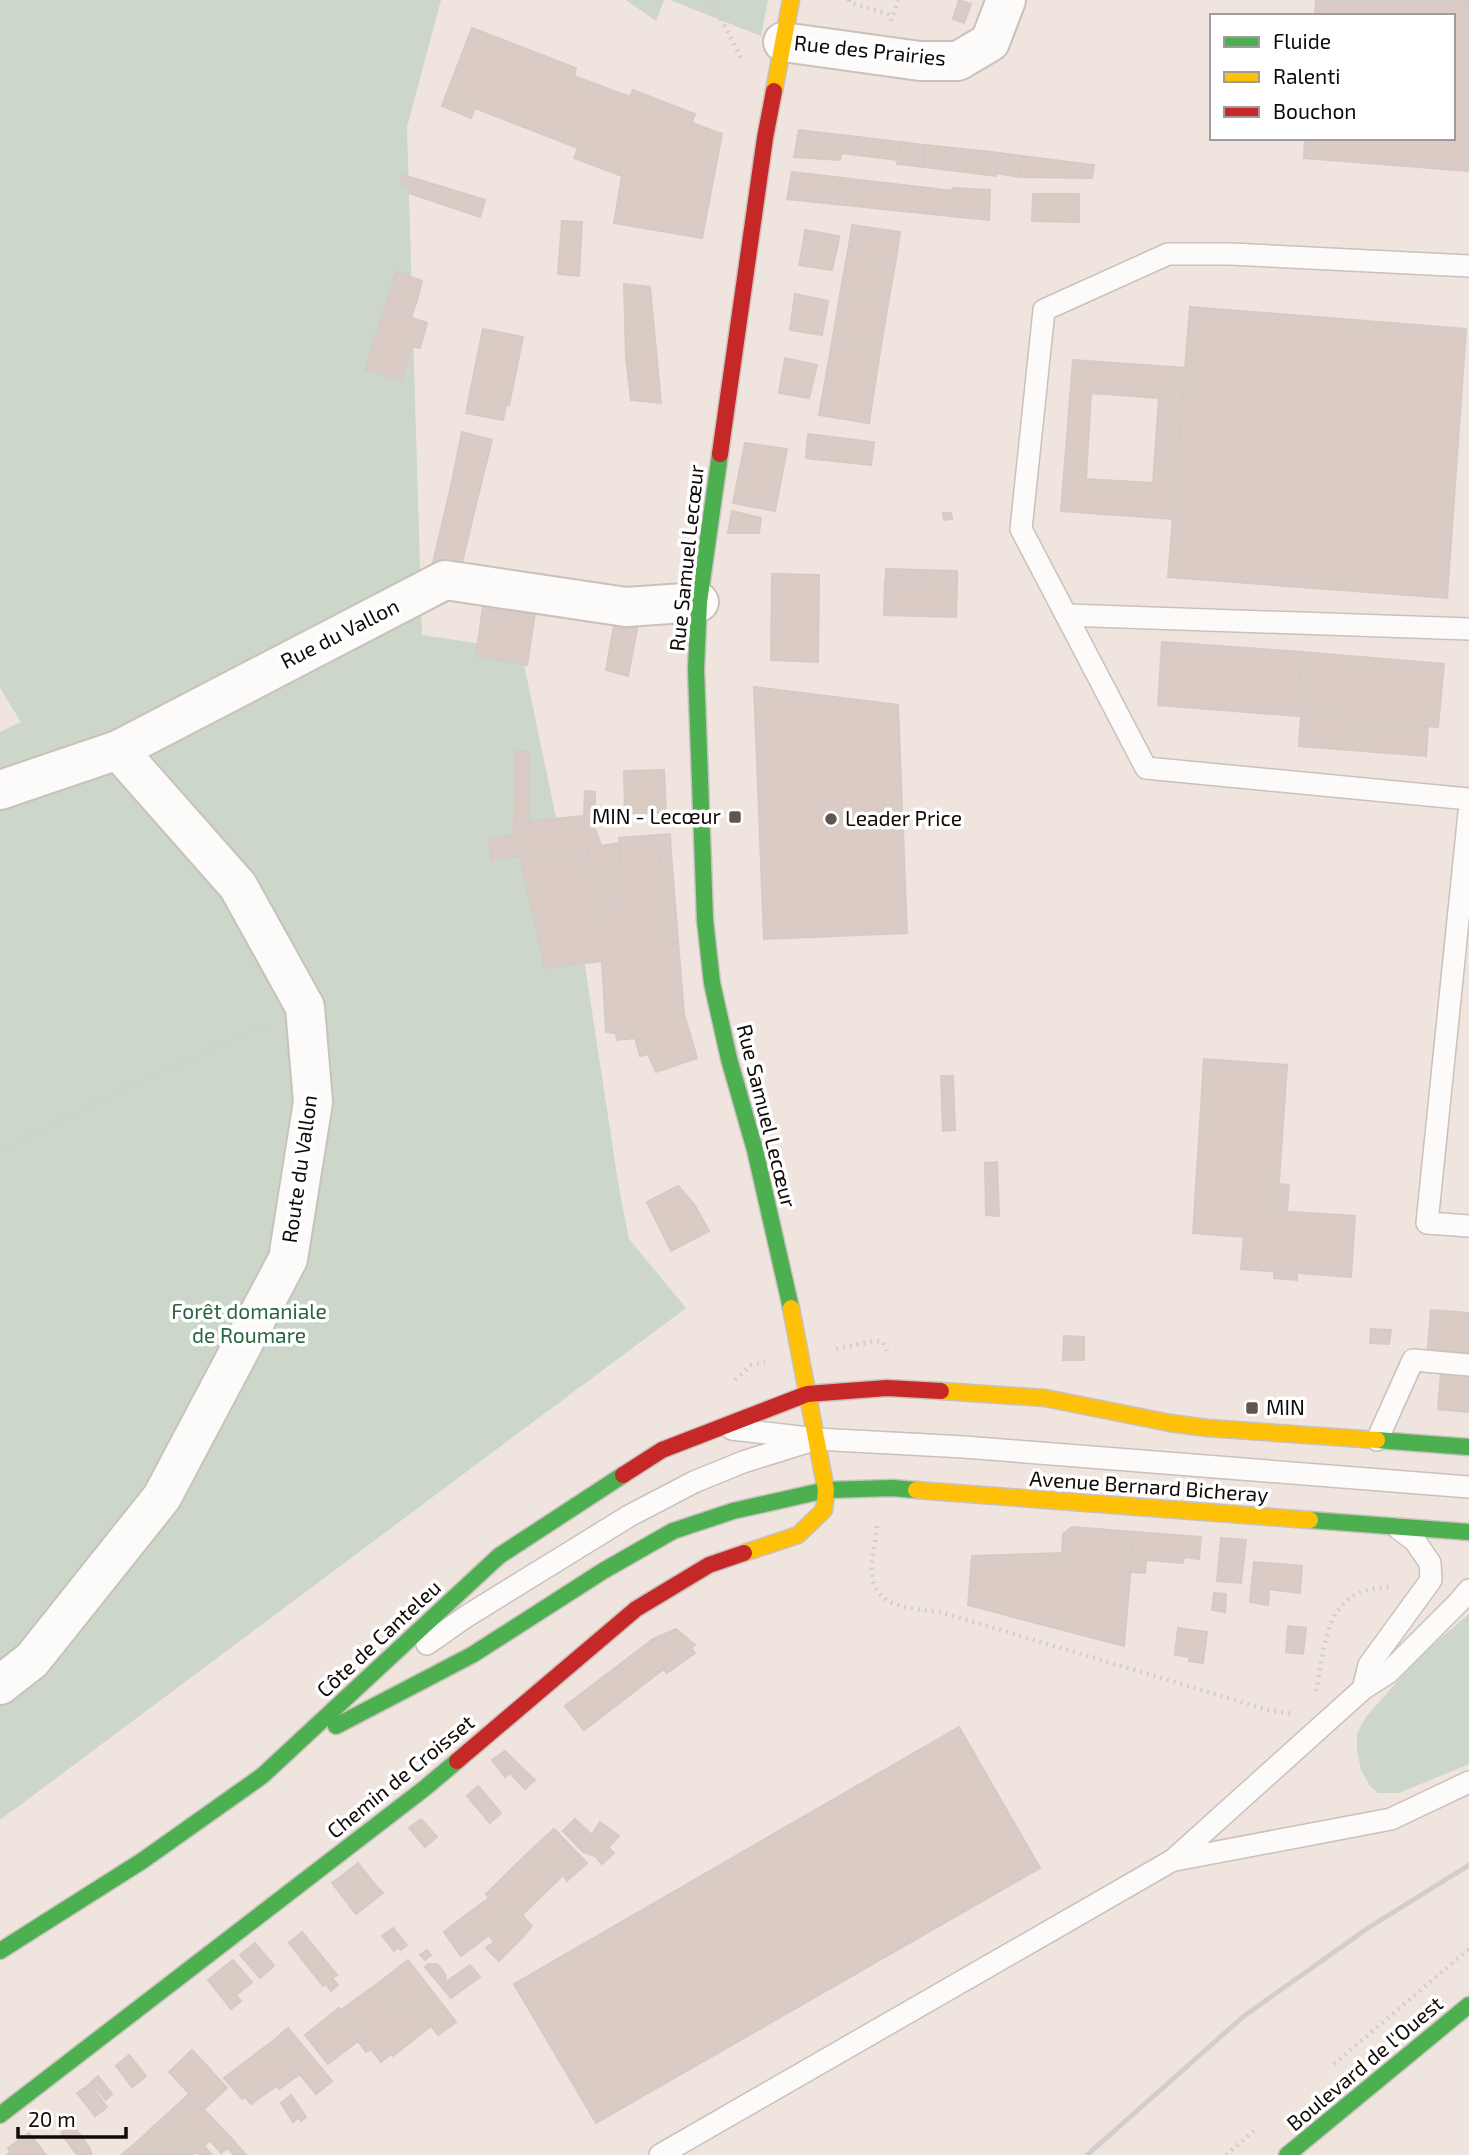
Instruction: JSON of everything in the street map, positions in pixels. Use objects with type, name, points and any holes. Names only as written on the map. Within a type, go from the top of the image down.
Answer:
[{"type":"main road","name":"Rue Samuel Lecœur","points":[[791,0],[765,138],[699,602],[696,669],[705,920],[712,983],[729,1059],[755,1150],[799,1343],[825,1490]]},
{"type":"main road","points":[[807,1394],[901,1388],[1045,1398],[1195,1427],[1469,1447]]},
{"type":"main road","name":"Côte de Canteleu","points":[[0,1951],[142,1861],[262,1776],[499,1556],[663,1450],[807,1394]]},
{"type":"main road","name":"Avenue Bernard Bicheray","points":[[825,1490],[892,1488],[1469,1532]]},
{"type":"main road","name":"Côte de Canteleu","points":[[296,1747],[472,1654],[603,1571],[674,1531],[733,1511],[825,1490]]},
{"type":"main road","name":"Chemin de Croisset","points":[[0,2115],[425,1788],[636,1609],[709,1565],[798,1535],[824,1510],[825,1490]]},
{"type":"main road","name":"Boulevard de l'Ouest","points":[[1287,2155],[1469,2005]]},
{"type":"street","name":"Rue des Prairies","points":[[783,41],[920,61],[958,61],[990,42],[1006,0]]},
{"type":"street","name":"Rue du Vallon","points":[[0,790],[118,750],[444,580],[626,607],[699,602]]},
{"type":"street","name":"Route du Vallon","points":[[0,1685],[33,1660],[162,1497],[288,1259],[313,1102],[305,1007],[238,886],[118,750]]},
{"type":"lane","points":[[1469,266],[1231,254],[1168,254],[1044,310],[1021,529],[1146,768],[1469,799]]},
{"type":"lane","points":[[1066,615],[1469,629]]},
{"type":"lane","points":[[1468,827],[1427,1223],[1469,1226]]},
{"type":"lane","points":[[1377,1440],[1413,1360],[1469,1365]]},
{"type":"lane","points":[[720,1428],[817,1438],[1469,1487]]},
{"type":"lane","points":[[296,1747],[467,1616],[629,1516],[706,1477],[817,1438]]},
{"type":"lane","points":[[1363,1689],[1369,1665],[1431,1580],[1430,1563],[1415,1541],[1396,1527]]},
{"type":"lane","points":[[660,2155],[1173,1860],[1363,1689],[1388,1673],[1469,1590]]},
{"type":"lane","points":[[1173,1860],[1391,1819],[1469,1782]]},
{"type":"path","points":[[710,0],[743,62]]},
{"type":"path","points":[[849,0],[892,16]]},
{"type":"path","points":[[0,1151],[109,1096],[305,1007]]},
{"type":"path","points":[[877,1518],[872,1580],[876,1590],[892,1604],[908,1609],[944,1613],[1268,1710],[1300,1714]]},
{"type":"path","points":[[1313,1699],[1328,1632],[1335,1614],[1346,1601],[1362,1591],[1394,1587]]},
{"type":"path","points":[[1332,2065],[1469,1949]]},
{"type":"path","points":[[1226,2155],[1258,2128]]},
{"type":"green space","name":"Forêt domaniale de Roumare","points":[[0,0],[441,0],[407,127],[422,635],[521,650],[580,933],[629,1239],[686,1308],[0,1820],[0,732],[21,722],[0,688]]},
{"type":"green space","points":[[626,0],[664,0],[656,21]]},
{"type":"green space","points":[[670,0],[768,0],[761,36]]},
{"type":"green space","points":[[1469,1614],[1469,1764],[1399,1793],[1378,1793],[1370,1786],[1361,1770],[1357,1750],[1357,1734],[1365,1718],[1421,1655]]},
{"type":"building","points":[[959,0],[971,4],[964,23],[953,19]]},
{"type":"building","points":[[1316,0],[1469,0],[1469,171],[1304,158],[1305,140],[1455,140],[1455,14],[1315,14]]},
{"type":"building","points":[[472,28],[576,68],[574,76],[630,97],[633,90],[695,114],[692,123],[722,134],[702,238],[614,223],[622,176],[574,158],[578,148],[475,108],[471,118],[442,106]]},
{"type":"building","points":[[799,130],[901,142],[897,160],[841,153],[840,160],[794,157]]},
{"type":"building","points":[[901,142],[925,145],[923,167],[897,164]]},
{"type":"building","points":[[925,145],[999,153],[996,176],[923,167]]},
{"type":"building","points":[[999,153],[1022,156],[1020,177],[996,173]]},
{"type":"building","points":[[1022,156],[1094,165],[1092,178],[1020,177]]},
{"type":"building","points":[[792,172],[953,191],[950,216],[787,199]]},
{"type":"building","points":[[403,175],[485,200],[480,217],[409,193],[409,187],[401,184]]},
{"type":"building","points":[[953,188],[990,190],[989,220],[950,216]]},
{"type":"building","points":[[1033,194],[1079,194],[1079,222],[1032,221]]},
{"type":"building","points":[[562,221],[582,222],[579,276],[558,274]]},
{"type":"building","points":[[852,225],[900,232],[895,265],[892,265],[890,258],[851,254],[852,245],[849,245]]},
{"type":"building","points":[[805,230],[839,236],[838,244],[804,239]]},
{"type":"building","points":[[804,239],[838,244],[832,270],[799,265]]},
{"type":"building","points":[[849,245],[852,245],[851,254],[890,258],[892,265],[895,265],[890,292],[841,289]]},
{"type":"building","points":[[396,272],[422,281],[417,300],[390,292]]},
{"type":"building","points":[[624,284],[650,287],[661,403],[631,400],[626,358]]},
{"type":"building","points":[[841,289],[890,292],[880,352],[831,348]]},
{"type":"building","points":[[390,292],[417,300],[411,318],[384,309]]},
{"type":"building","points":[[795,294],[828,301],[822,335],[790,330]]},
{"type":"building","points":[[1190,307],[1466,329],[1447,598],[1168,577]]},
{"type":"building","points":[[384,309],[427,323],[420,348],[412,347],[401,380],[365,369]]},
{"type":"building","points":[[483,329],[523,337],[509,405],[469,398]]},
{"type":"building","points":[[831,348],[880,352],[869,423],[819,415]]},
{"type":"building","points":[[785,358],[817,365],[809,398],[779,393]]},
{"type":"building","points":[[1073,360],[1185,368],[1173,519],[1061,511]],"holes":[[[1091,393],[1159,398],[1153,483],[1086,479]]]},
{"type":"building","points":[[469,398],[506,405],[503,420],[466,413]]},
{"type":"building","points":[[462,432],[492,440],[479,492],[451,486]]},
{"type":"building","points":[[808,434],[874,442],[871,465],[806,458]]},
{"type":"building","points":[[745,443],[787,449],[775,511],[733,503]]},
{"type":"building","points":[[451,486],[479,492],[461,567],[433,563]]},
{"type":"building","points":[[732,511],[761,518],[759,533],[728,533]]},
{"type":"building","points":[[943,513],[951,513],[952,519],[944,520]]},
{"type":"building","points":[[886,569],[922,570],[922,577],[886,576]]},
{"type":"building","points":[[922,570],[957,571],[957,586],[885,582],[886,576],[922,577]]},
{"type":"building","points":[[772,574],[819,575],[818,662],[771,660]]},
{"type":"building","points":[[885,582],[957,586],[956,617],[884,615]]},
{"type":"building","points":[[483,606],[535,613],[527,665],[476,656]]},
{"type":"building","points":[[638,624],[628,676],[606,670],[614,625]]},
{"type":"building","points":[[1162,642],[1302,652],[1297,716],[1158,705]]},
{"type":"building","points":[[1302,652],[1444,664],[1438,727],[1297,716]]},
{"type":"building","name":"Leader Price","points":[[754,687],[898,705],[907,933],[764,939]]},
{"type":"building","points":[[1301,716],[1428,726],[1426,756],[1299,746]]},
{"type":"building","points":[[515,751],[529,752],[529,784],[515,783]]},
{"type":"building","points":[[664,770],[666,813],[625,813],[624,771]]},
{"type":"building","points":[[515,783],[529,784],[529,821],[515,822]]},
{"type":"building","points":[[585,791],[595,792],[595,828],[601,846],[491,860],[489,838],[514,835],[512,823],[584,816]]},
{"type":"building","points":[[670,834],[671,853],[660,854],[666,941],[678,941],[684,1014],[697,1058],[656,1072],[648,1054],[640,1056],[635,1038],[617,1040],[616,1033],[606,1032],[602,961],[545,968],[520,856],[587,848],[599,913],[623,909],[619,838]]},
{"type":"building","points":[[619,843],[623,909],[599,913],[587,848]]},
{"type":"building","points":[[671,853],[678,941],[666,941],[660,854]]},
{"type":"building","points":[[1204,1059],[1287,1065],[1277,1211],[1355,1216],[1351,1277],[1241,1269],[1244,1237],[1193,1233]]},
{"type":"building","points":[[941,1076],[953,1076],[955,1130],[943,1131]]},
{"type":"building","points":[[997,1162],[999,1216],[986,1215],[985,1163]]},
{"type":"building","points":[[1279,1184],[1289,1185],[1287,1211],[1277,1211]]},
{"type":"building","points":[[678,1186],[694,1204],[709,1231],[671,1251],[647,1202]]},
{"type":"building","points":[[1274,1271],[1297,1273],[1297,1280],[1274,1278]]},
{"type":"building","points":[[1431,1310],[1469,1313],[1469,1412],[1438,1409],[1441,1372],[1426,1371]]},
{"type":"building","points":[[1371,1329],[1391,1330],[1389,1344],[1370,1343]]},
{"type":"building","points":[[1064,1336],[1084,1337],[1084,1360],[1063,1360]]},
{"type":"building","points":[[1072,1527],[1134,1532],[1124,1646],[968,1605],[972,1556],[1062,1553],[1063,1534]]},
{"type":"building","points":[[1134,1532],[1201,1537],[1199,1559],[1184,1557],[1183,1563],[1146,1560],[1145,1573],[1130,1572]]},
{"type":"building","points":[[1221,1538],[1246,1540],[1241,1583],[1217,1581]]},
{"type":"building","points":[[1254,1562],[1302,1566],[1300,1593],[1269,1589],[1268,1605],[1250,1602]]},
{"type":"building","points":[[1214,1593],[1226,1594],[1225,1612],[1212,1610]]},
{"type":"building","points":[[1288,1626],[1306,1628],[1303,1654],[1286,1652]]},
{"type":"building","points":[[1178,1628],[1207,1632],[1203,1663],[1189,1661],[1190,1657],[1175,1655]]},
{"type":"building","points":[[676,1629],[695,1645],[584,1730],[565,1706],[653,1639]]},
{"type":"building","points":[[691,1648],[695,1653],[667,1673],[663,1669]]},
{"type":"building","points":[[959,1727],[1040,1868],[596,2123],[514,1984]]},
{"type":"building","points":[[505,1751],[519,1765],[515,1768],[530,1784],[525,1789],[510,1773],[505,1777],[492,1760]]},
{"type":"building","points":[[519,1765],[535,1780],[530,1784],[515,1768]]},
{"type":"building","points":[[478,1786],[501,1813],[490,1823],[467,1796]]},
{"type":"building","points":[[421,1819],[437,1837],[425,1847],[409,1828]]},
{"type":"building","points":[[575,1819],[592,1835],[590,1838],[614,1853],[602,1864],[595,1856],[583,1852],[563,1831]]},
{"type":"building","points":[[600,1822],[619,1836],[606,1850],[590,1838]]},
{"type":"building","points":[[554,1829],[582,1858],[572,1867],[577,1872],[567,1881],[563,1875],[559,1879],[531,1850]]},
{"type":"building","points":[[531,1850],[559,1879],[522,1915],[532,1926],[522,1938],[486,1894]]},
{"type":"building","points":[[582,1858],[587,1863],[577,1872],[572,1867]]},
{"type":"building","points":[[358,1863],[377,1887],[366,1895],[347,1872]]},
{"type":"building","points":[[347,1872],[371,1902],[356,1914],[332,1883]]},
{"type":"building","points":[[377,1887],[383,1893],[371,1902],[366,1895]]},
{"type":"building","points":[[489,1898],[522,1938],[499,1961],[486,1948],[494,1942],[489,1935],[485,1938],[466,1915]]},
{"type":"building","points":[[466,1915],[485,1938],[461,1956],[444,1932]]},
{"type":"building","points":[[393,1928],[407,1945],[401,1950],[398,1947],[394,1951],[382,1936]]},
{"type":"building","points":[[302,1932],[337,1975],[332,1978],[338,1985],[331,1991],[326,1984],[323,1986],[289,1943]]},
{"type":"building","points":[[255,1943],[274,1966],[260,1978],[240,1955]]},
{"type":"building","points":[[427,1950],[431,1955],[425,1960],[420,1955]]},
{"type":"building","points":[[233,1960],[252,1982],[236,1995],[218,1972]]},
{"type":"building","points":[[408,1960],[456,2022],[438,2035],[411,1999],[400,2008],[380,1982]]},
{"type":"building","points":[[428,1964],[437,1964],[445,1974],[446,1982],[470,1965],[480,1977],[451,1998],[425,1967]]},
{"type":"building","points":[[218,1972],[241,2001],[231,2009],[208,1980]]},
{"type":"building","points":[[380,1982],[400,2008],[411,1999],[431,2026],[393,2056],[391,2054],[381,2062],[371,2049],[366,2052],[358,2041],[363,2037],[341,2010]]},
{"type":"building","points":[[339,2008],[363,2037],[328,2064],[305,2035]]},
{"type":"building","points":[[288,2028],[332,2081],[316,2094],[273,2041]]},
{"type":"building","points":[[273,2041],[300,2074],[279,2089],[269,2078],[242,2099],[224,2078]]},
{"type":"building","points":[[192,2050],[227,2088],[204,2109],[169,2072]]},
{"type":"building","points":[[129,2055],[146,2076],[132,2087],[116,2066]]},
{"type":"building","points":[[98,2076],[112,2094],[106,2100],[91,2082]]},
{"type":"building","points":[[269,2078],[276,2086],[251,2104],[245,2096]]},
{"type":"building","points":[[90,2084],[107,2107],[95,2116],[77,2093]]},
{"type":"building","points":[[189,2094],[246,2155],[234,2155],[228,2148],[221,2153],[210,2140],[204,2146],[173,2109]]},
{"type":"building","points":[[291,2095],[306,2117],[301,2121],[299,2117],[293,2122],[281,2103]]},
{"type":"building","points":[[173,2109],[212,2155],[200,2155],[197,2152],[193,2155],[181,2155],[155,2125]]},
{"type":"building","points":[[72,2124],[92,2155],[77,2155],[61,2133]]},
{"type":"building","points":[[155,2125],[181,2155],[147,2155],[137,2142]]},
{"type":"building","points":[[29,2133],[46,2155],[7,2155],[10,2152],[8,2148]]},
{"type":"building","points":[[137,2142],[147,2155],[121,2155]]},
{"type":"railway","points":[[1087,2155],[1244,2016],[1368,1928],[1469,1865]]},
{"type":"traffic: fast","points":[[720,454],[699,602],[696,669],[705,920],[712,983],[729,1059],[755,1150],[791,1308]]},
{"type":"traffic: fast","points":[[1377,1440],[1469,1447]]},
{"type":"traffic: fast","points":[[0,1951],[142,1861],[262,1776],[499,1556],[623,1475]]},
{"type":"traffic: fast","points":[[336,1726],[472,1655],[603,1571],[673,1531],[733,1511],[826,1490],[916,1490]]},
{"type":"traffic: fast","points":[[1310,1520],[1469,1532]]},
{"type":"traffic: fast","points":[[0,2115],[457,1761]]},
{"type":"traffic: fast","points":[[1287,2155],[1469,2005]]},
{"type":"traffic: slow","points":[[774,91],[791,0]]},
{"type":"traffic: slow","points":[[744,1553],[798,1535],[824,1510],[826,1490],[791,1308]]},
{"type":"traffic: slow","points":[[941,1391],[1045,1398],[1207,1428],[1377,1440]]},
{"type":"traffic: slow","points":[[916,1490],[1310,1520]]},
{"type":"traffic: jam","points":[[720,454],[774,91]]},
{"type":"traffic: jam","points":[[623,1475],[662,1450],[807,1394],[887,1388],[941,1391]]},
{"type":"traffic: jam","points":[[457,1761],[636,1609],[709,1565],[744,1553]]},
{"type":"place","name":"MIN - Lecœur","points":[[735,817]]},
{"type":"place","name":"Leader Price","points":[[831,819]]},
{"type":"place","name":"MIN","points":[[1252,1408]]}]
